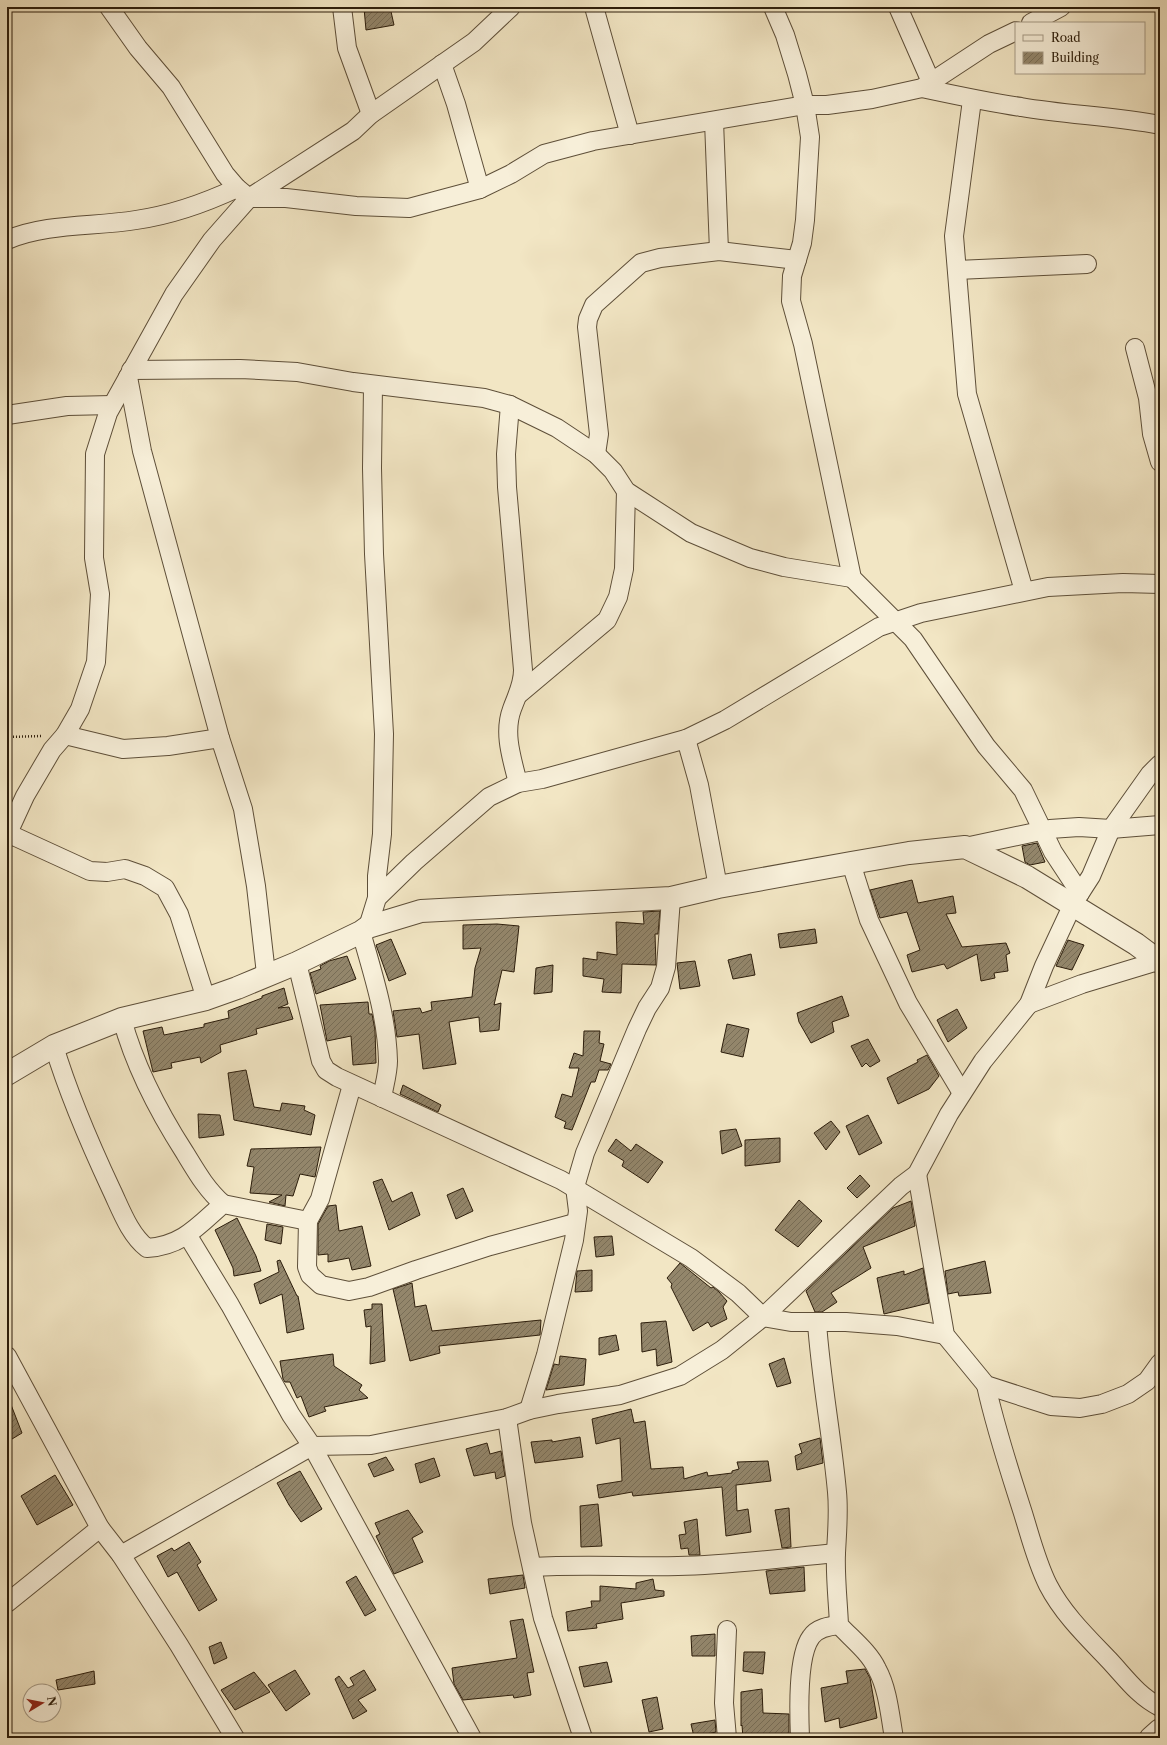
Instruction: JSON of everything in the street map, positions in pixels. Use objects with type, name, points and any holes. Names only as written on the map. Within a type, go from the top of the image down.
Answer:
[{"type":"street","points":[[108,7],[138,48],[171,87],[225,174],[243,193],[356,206],[409,208],[480,189],[511,174],[544,154],[593,141],[805,105],[827,105],[872,99],[927,85],[989,44],[1015,31]]},
{"type":"street","points":[[342,7],[347,48],[371,114]]},
{"type":"street","points":[[7,240],[17,236],[42,231],[136,220],[178,211],[243,193],[353,131],[371,114],[474,42],[511,7]]},
{"type":"street","points":[[594,7],[630,135]]},
{"type":"street","points":[[773,7],[785,35],[805,105],[810,137],[805,220],[802,243],[790,288],[791,301],[803,344],[852,578],[913,639],[986,746],[1023,790],[1076,899]]},
{"type":"street","points":[[898,7],[927,85]]},
{"type":"street","points":[[1033,22],[1061,7]]},
{"type":"street","points":[[442,64],[456,104],[480,189]]},
{"type":"street","points":[[927,85],[972,100],[1130,119],[1160,125]]},
{"type":"street","points":[[972,100],[954,236],[968,394],[1024,591]]},
{"type":"street","points":[[714,121],[719,252]]},
{"type":"street","points":[[206,999],[178,914],[165,888],[145,876],[125,869],[107,872],[90,871],[7,835],[25,796],[52,750],[65,735],[80,709],[96,662],[100,594],[94,558],[95,454],[112,405],[174,294],[243,193]]},
{"type":"street","points":[[596,454],[599,434],[587,327],[588,319],[594,305],[641,263],[660,258],[719,252],[797,260]]},
{"type":"street","points":[[957,270],[1087,264]]},
{"type":"street","points":[[1135,348],[1156,433],[1160,462]]},
{"type":"street","points":[[130,373],[240,368],[297,372],[374,385],[484,398],[510,405],[557,428],[596,454],[613,471],[626,491],[685,530],[750,558],[784,567],[852,578]]},
{"type":"street","points":[[130,373],[142,451],[220,738],[243,809],[256,886],[266,974]]},
{"type":"street","points":[[374,385],[372,468],[374,554],[384,734],[382,834],[377,876],[377,898],[364,929],[385,1026],[388,1062],[382,1098]]},
{"type":"street","points":[[7,415],[67,406],[112,405]]},
{"type":"street","points":[[510,405],[506,454],[523,681],[519,694],[511,710],[508,734],[518,783]]},
{"type":"street","points":[[519,694],[607,620],[618,597],[624,569],[626,491]]},
{"type":"street","points":[[377,898],[414,862],[490,797],[518,783],[542,779],[686,739],[725,720],[879,626],[971,601],[1024,591],[1083,584],[1160,584]]},
{"type":"street","points":[[65,735],[123,749],[168,746],[220,738]]},
{"type":"street","points":[[686,739],[699,785],[718,886]]},
{"type":"street","points":[[121,1555],[312,1446],[372,1445],[507,1418],[529,1410],[620,1395],[680,1376],[722,1350],[763,1317],[896,1191],[917,1174],[962,1093],[983,1061],[1029,1004],[1044,966],[1076,899],[1091,876],[1111,829],[1150,774],[1160,764]]},
{"type":"street","points":[[7,1074],[54,1046],[122,1019],[206,999],[237,988],[266,974],[297,963],[364,929],[421,911],[671,898],[718,886],[851,863],[909,854],[965,848],[1050,829],[1079,827],[1111,829],[1160,825]]},
{"type":"street","points":[[965,848],[1076,899],[1159,962]]},
{"type":"street","points":[[851,863],[870,920],[908,1003],[962,1093]]},
{"type":"street","points":[[529,1410],[546,1355],[574,1240],[575,1223],[578,1211],[575,1187],[585,1153],[636,1029],[660,988],[666,967],[671,898]]},
{"type":"street","points":[[1029,1004],[1075,986],[1159,962]]},
{"type":"street","points":[[297,963],[321,1061],[326,1070],[352,1085],[575,1187],[691,1258],[738,1294],[763,1317],[791,1322],[817,1324],[846,1322],[897,1326],[945,1335]]},
{"type":"street","points":[[122,1019],[129,1046],[142,1075],[172,1133],[211,1194],[223,1204],[308,1221]]},
{"type":"street","points":[[54,1046],[64,1079],[102,1168],[134,1232],[147,1248],[160,1247],[188,1236],[223,1204]]},
{"type":"street","points":[[352,1085],[320,1199],[308,1221],[307,1267],[310,1275],[321,1285],[349,1291],[369,1287],[490,1246],[575,1223]]},
{"type":"street","points":[[917,1174],[945,1335],[986,1385],[994,1420],[1009,1470],[1048,1585],[1065,1611],[1087,1638],[1135,1689],[1160,1707]]},
{"type":"street","points":[[188,1236],[230,1305],[292,1415],[312,1446],[472,1738]]},
{"type":"street","points":[[817,1324],[820,1370],[831,1435],[837,1494],[838,1533],[836,1553],[839,1625],[868,1655],[878,1669],[884,1688],[894,1738]]},
{"type":"street","points":[[7,1356],[100,1528],[121,1555],[179,1645],[235,1738]]},
{"type":"street","points":[[986,1385],[1051,1406],[1080,1408],[1102,1404],[1153,1382],[1160,1363]]},
{"type":"street","points":[[507,1418],[522,1524],[543,1618],[583,1738]]},
{"type":"street","points":[[7,1603],[100,1528]]},
{"type":"street","points":[[532,1567],[571,1565],[678,1566],[836,1553]]},
{"type":"street","points":[[800,1738],[802,1658],[811,1636],[824,1627],[839,1625]]},
{"type":"street","points":[[727,1630],[724,1703],[727,1738]]},
{"type":"street","points":[[1151,1738],[1160,1730]]},
{"type":"path","points":[[7,737],[65,735]]},
{"type":"building","points":[[390,7],[394,25],[366,30],[364,8]]},
{"type":"building","points":[[1037,843],[1045,862],[1030,865],[1025,862],[1022,846]]},
{"type":"building","points":[[912,880],[918,903],[953,896],[956,913],[946,914],[962,947],[1006,943],[1010,953],[1006,955],[1008,971],[994,973],[995,978],[981,981],[977,954],[947,969],[944,964],[912,972],[907,955],[920,950],[907,912],[880,918],[870,890]]},
{"type":"building","points":[[660,911],[658,934],[655,934],[656,965],[622,964],[621,993],[602,992],[604,979],[583,976],[583,958],[597,960],[597,952],[617,955],[616,922],[644,924],[643,912]]},
{"type":"building","points":[[497,924],[519,926],[514,972],[502,970],[494,1005],[501,1003],[499,1030],[480,1032],[479,1017],[449,1022],[456,1064],[423,1069],[419,1034],[397,1037],[393,1011],[420,1008],[422,1013],[432,1010],[431,1002],[472,997],[475,968],[481,948],[463,949],[463,925]]},
{"type":"building","points":[[815,929],[817,943],[780,948],[778,934]]},
{"type":"building","points":[[391,939],[406,974],[389,981],[376,945]]},
{"type":"building","points":[[1068,940],[1084,945],[1072,970],[1056,966]]},
{"type":"building","points":[[751,954],[755,975],[733,979],[728,960]]},
{"type":"building","points":[[347,956],[356,979],[316,994],[310,973],[321,969],[320,966],[329,961]]},
{"type":"building","points":[[695,961],[700,986],[680,989],[677,963]]},
{"type":"building","points":[[553,965],[552,992],[534,994],[536,968]]},
{"type":"building","points":[[284,988],[288,1004],[278,1008],[289,1007],[293,1019],[256,1029],[257,1034],[220,1045],[221,1052],[201,1063],[200,1057],[171,1063],[172,1068],[153,1072],[143,1031],[162,1027],[164,1035],[204,1027],[204,1024],[229,1018],[228,1011]]},
{"type":"building","points":[[842,996],[849,1016],[832,1022],[834,1032],[811,1043],[799,1022],[797,1013]]},
{"type":"building","points":[[368,1002],[369,1014],[372,1014],[375,1030],[376,1063],[353,1065],[351,1036],[327,1041],[320,1005]]},
{"type":"building","points":[[957,1009],[967,1028],[948,1042],[937,1020]]},
{"type":"building","points":[[727,1024],[749,1029],[743,1057],[721,1052]]},
{"type":"building","points":[[584,1031],[600,1031],[599,1043],[604,1044],[600,1061],[611,1064],[608,1070],[599,1070],[595,1082],[591,1082],[572,1130],[564,1128],[566,1122],[555,1117],[562,1094],[572,1097],[579,1068],[569,1068],[574,1053],[583,1056]]},
{"type":"building","points":[[868,1039],[880,1061],[870,1067],[866,1063],[862,1067],[851,1046]]},
{"type":"building","points":[[927,1055],[939,1076],[929,1089],[898,1104],[887,1078],[918,1062],[917,1060]]},
{"type":"building","points":[[246,1070],[254,1107],[280,1111],[282,1103],[305,1106],[304,1110],[315,1115],[311,1135],[234,1120],[228,1073]]},
{"type":"building","points":[[403,1085],[441,1105],[438,1112],[400,1094]]},
{"type":"building","points":[[198,1114],[220,1115],[224,1135],[199,1138]]},
{"type":"building","points":[[868,1115],[882,1143],[859,1155],[846,1126]]},
{"type":"building","points":[[831,1121],[840,1132],[826,1150],[814,1133]]},
{"type":"building","points":[[736,1129],[742,1146],[722,1154],[720,1131]]},
{"type":"building","points":[[780,1138],[780,1162],[745,1166],[745,1140]]},
{"type":"building","points":[[616,1139],[631,1151],[636,1144],[663,1162],[648,1183],[622,1166],[624,1161],[608,1151]]},
{"type":"building","points":[[321,1147],[315,1177],[300,1174],[293,1196],[286,1195],[285,1206],[269,1202],[282,1195],[250,1193],[254,1167],[247,1166],[251,1149]]},
{"type":"building","points":[[860,1175],[870,1186],[857,1198],[847,1188]]},
{"type":"building","points":[[382,1179],[392,1202],[412,1192],[420,1215],[389,1230],[373,1182]]},
{"type":"building","points":[[463,1188],[473,1211],[456,1219],[447,1195]]},
{"type":"building","points":[[799,1200],[822,1221],[798,1247],[775,1230]]},
{"type":"building","points":[[911,1201],[915,1226],[863,1247],[871,1268],[831,1293],[837,1302],[822,1312],[815,1312],[806,1291],[893,1208]]},
{"type":"building","points":[[336,1205],[339,1231],[362,1226],[371,1266],[352,1270],[349,1258],[328,1262],[328,1254],[318,1255],[318,1224],[328,1206]]},
{"type":"building","points":[[237,1218],[256,1256],[261,1271],[234,1276],[233,1268],[215,1230]]},
{"type":"building","points":[[267,1224],[283,1227],[281,1244],[265,1240]]},
{"type":"building","points":[[612,1236],[614,1255],[596,1257],[594,1237]]},
{"type":"building","points":[[280,1260],[298,1296],[304,1329],[287,1333],[282,1294],[260,1304],[254,1284],[279,1272],[277,1261]]},
{"type":"building","points":[[985,1261],[991,1293],[959,1296],[958,1292],[948,1294],[945,1271]]},
{"type":"building","points":[[680,1263],[711,1288],[713,1287],[727,1301],[723,1307],[727,1319],[711,1327],[708,1322],[693,1331],[671,1287],[672,1284],[667,1278]]},
{"type":"building","points":[[923,1268],[929,1303],[884,1314],[877,1278],[904,1271],[904,1275]]},
{"type":"building","points":[[592,1270],[592,1291],[575,1292],[577,1271]]},
{"type":"building","points":[[412,1283],[415,1307],[426,1305],[432,1331],[541,1320],[540,1335],[439,1346],[440,1353],[410,1361],[393,1289]]},
{"type":"building","points":[[372,1304],[382,1304],[385,1361],[370,1364],[371,1326],[366,1327],[364,1310],[372,1309]]},
{"type":"building","points":[[666,1321],[672,1362],[657,1366],[656,1349],[642,1352],[641,1323]]},
{"type":"building","points":[[616,1335],[619,1350],[599,1355],[599,1338]]},
{"type":"building","points":[[333,1354],[334,1366],[362,1385],[359,1390],[368,1398],[324,1407],[326,1411],[309,1417],[301,1396],[297,1398],[290,1382],[285,1382],[283,1379],[280,1361]]},
{"type":"building","points":[[560,1356],[586,1359],[584,1385],[546,1390],[554,1364],[559,1365]]},
{"type":"building","points":[[784,1358],[791,1383],[777,1387],[769,1364]]},
{"type":"building","points":[[8,1397],[22,1433],[7,1442],[7,1398]]},
{"type":"building","points":[[631,1409],[634,1423],[645,1421],[651,1469],[683,1467],[684,1479],[707,1472],[708,1476],[732,1473],[732,1471],[739,1469],[737,1462],[768,1461],[771,1481],[736,1485],[737,1511],[748,1509],[751,1532],[726,1536],[722,1487],[633,1496],[632,1492],[599,1498],[597,1485],[622,1481],[620,1438],[596,1444],[592,1419]]},
{"type":"building","points":[[580,1437],[583,1457],[535,1463],[531,1442],[552,1440],[552,1442]]},
{"type":"building","points":[[820,1438],[823,1463],[797,1470],[795,1456],[802,1453],[799,1444]]},
{"type":"building","points":[[487,1443],[490,1454],[501,1451],[505,1476],[496,1479],[495,1472],[474,1476],[466,1449]]},
{"type":"building","points":[[386,1457],[394,1470],[374,1477],[368,1464]]},
{"type":"building","points":[[434,1458],[440,1476],[420,1483],[415,1464]]},
{"type":"building","points":[[300,1471],[322,1509],[301,1522],[289,1505],[277,1483]]},
{"type":"building","points":[[55,1475],[73,1505],[37,1525],[21,1496]]},
{"type":"building","points":[[598,1504],[602,1546],[581,1547],[580,1506]]},
{"type":"building","points":[[789,1508],[791,1547],[782,1548],[775,1510]]},
{"type":"building","points":[[408,1510],[423,1532],[412,1538],[423,1562],[394,1574],[376,1536],[380,1534],[375,1523]]},
{"type":"building","points":[[697,1519],[700,1555],[689,1555],[688,1548],[681,1549],[679,1535],[686,1534],[684,1522]]},
{"type":"building","points":[[189,1542],[201,1562],[197,1565],[217,1600],[199,1611],[177,1572],[168,1577],[157,1556],[172,1548],[174,1551]]},
{"type":"building","points":[[804,1567],[805,1591],[770,1594],[766,1571]]},
{"type":"building","points":[[523,1575],[525,1588],[490,1594],[488,1579]]},
{"type":"building","points":[[356,1576],[376,1610],[365,1616],[346,1582]]},
{"type":"building","points":[[653,1579],[655,1590],[664,1591],[664,1596],[621,1603],[623,1619],[596,1624],[597,1628],[568,1631],[566,1612],[592,1607],[591,1601],[600,1601],[600,1586],[636,1589],[636,1583]]},
{"type":"building","points":[[523,1619],[534,1672],[527,1673],[531,1695],[514,1698],[513,1695],[463,1700],[454,1684],[452,1668],[517,1658],[510,1621]]},
{"type":"building","points":[[715,1634],[715,1656],[692,1656],[691,1636]]},
{"type":"building","points":[[221,1642],[227,1658],[214,1664],[209,1647]]},
{"type":"building","points":[[744,1652],[765,1652],[763,1674],[743,1671]]},
{"type":"building","points":[[607,1662],[612,1682],[584,1687],[579,1667]]},
{"type":"building","points":[[865,1669],[870,1678],[877,1718],[840,1728],[839,1718],[825,1722],[821,1688],[848,1683],[846,1671]]},
{"type":"building","points":[[295,1670],[310,1694],[286,1711],[268,1685]]},
{"type":"building","points":[[364,1670],[376,1690],[358,1700],[367,1711],[353,1719],[335,1679],[339,1676],[348,1688],[354,1685],[350,1678]]},
{"type":"building","points":[[94,1671],[95,1684],[62,1689],[62,1683],[57,1683],[56,1680]]},
{"type":"building","points":[[254,1672],[270,1692],[235,1710],[221,1690]]},
{"type":"building","points":[[762,1689],[763,1713],[789,1714],[789,1734],[771,1738],[743,1738],[742,1725],[741,1726],[741,1692]]},
{"type":"building","points":[[657,1697],[663,1729],[649,1732],[642,1700]]},
{"type":"building","points":[[715,1720],[716,1732],[694,1737],[691,1724]]}]
